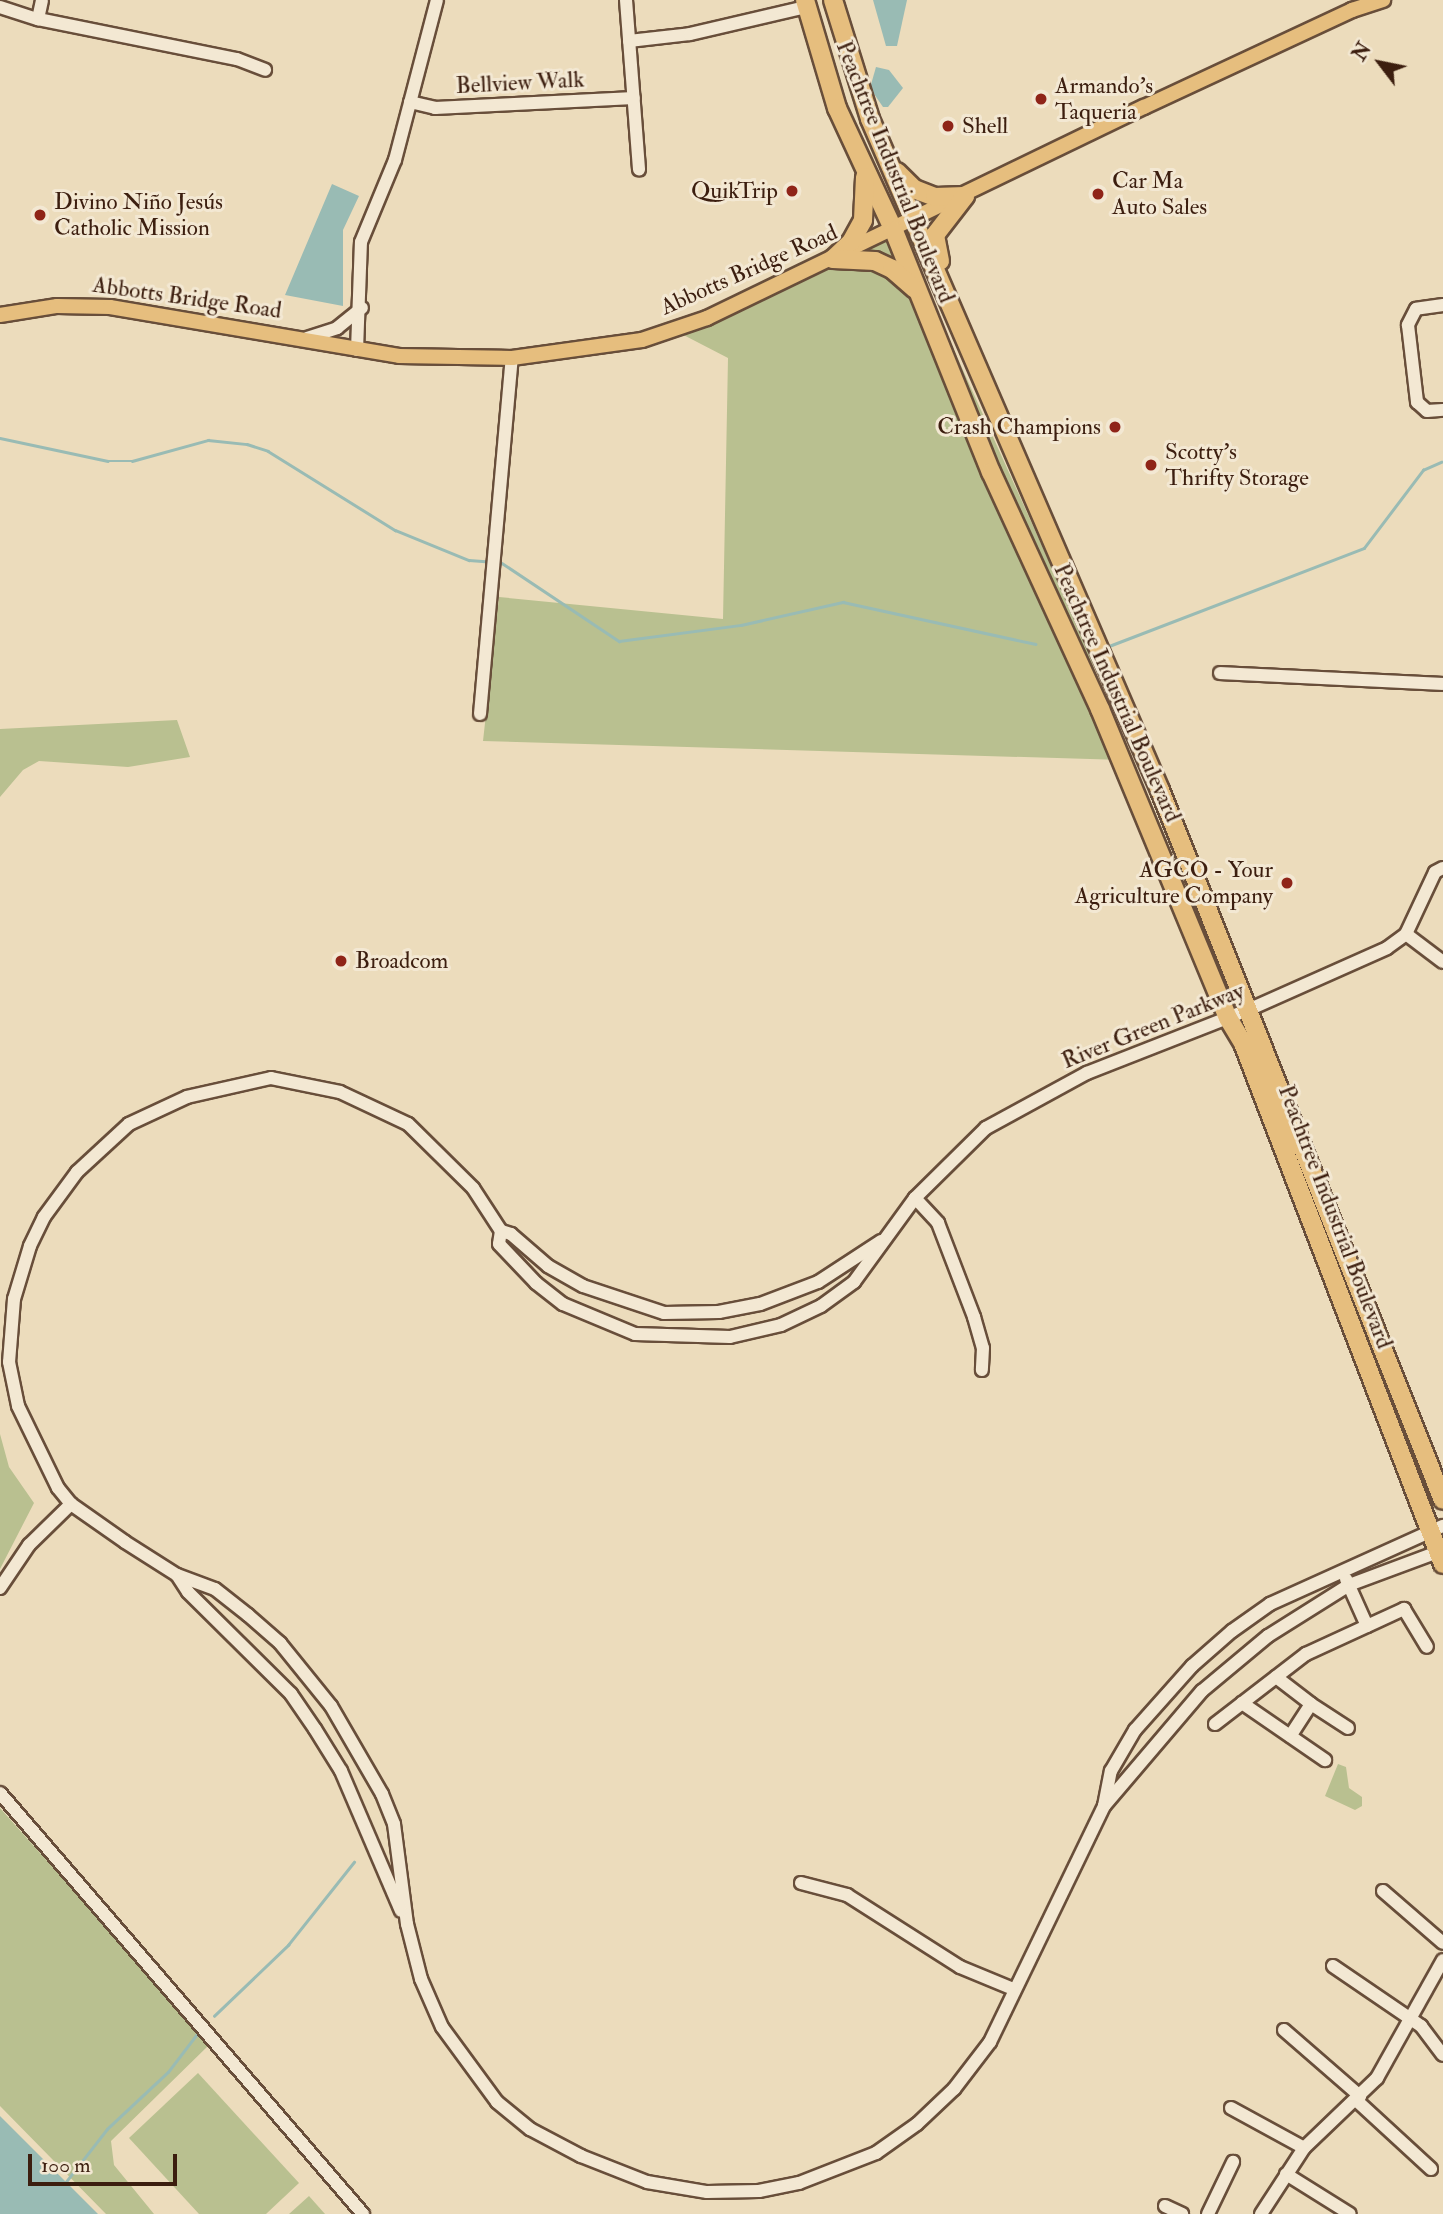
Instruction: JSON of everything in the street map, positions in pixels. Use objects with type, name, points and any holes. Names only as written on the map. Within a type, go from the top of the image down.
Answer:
[{"type":"highway","name":"Peachtree Industrial Boulevard","points":[[833,0],[847,55],[888,160],[1160,790],[1443,1500]]},
{"type":"highway","name":"Peachtree Industrial Boulevard","points":[[806,3],[821,64],[894,231],[991,472],[1110,732],[1228,1018],[1243,1043],[1437,1528],[1441,1555]]},
{"type":"highway","points":[[833,259],[851,242],[863,220],[867,197],[862,160]]},
{"type":"highway","points":[[888,160],[914,189],[934,197],[965,196]]},
{"type":"highway","points":[[947,299],[935,235],[965,196]]},
{"type":"highway","points":[[833,259],[875,261],[892,268],[918,292]]},
{"type":"main road","name":"Abbotts Bridge Road","points":[[0,315],[57,306],[110,307],[307,338],[357,350],[400,356],[512,358],[642,340],[707,318],[894,231],[1144,107],[1352,10],[1383,0]]},
{"type":"street","points":[[38,19],[42,0]]},
{"type":"street","points":[[357,350],[362,308],[361,242],[394,160],[437,0]]},
{"type":"street","points":[[626,0],[639,170]]},
{"type":"street","points":[[629,41],[690,34],[806,3]]},
{"type":"street","points":[[0,7],[38,19],[237,59],[265,70]]},
{"type":"street","name":"Bellview Walk","points":[[410,102],[435,108],[634,98]]},
{"type":"street","points":[[1443,305],[1416,309],[1408,325],[1417,402],[1427,411],[1443,410]]},
{"type":"street","points":[[307,338],[345,324],[362,308]]},
{"type":"street","points":[[480,713],[512,358]]},
{"type":"street","points":[[1220,673],[1443,684]]},
{"type":"street","points":[[1443,868],[1435,872],[1406,934],[1443,962]]},
{"type":"street","name":"River Green Parkway","points":[[1104,1806],[1013,1989],[990,2042],[954,2089],[917,2124],[876,2153],[799,2183],[759,2191],[707,2192],[647,2182],[581,2156],[530,2129],[497,2102],[442,2027],[421,1979],[407,1924],[394,1824],[344,1725],[280,1643],[215,1589],[177,1575],[71,1504],[58,1488],[18,1406],[9,1362],[14,1299],[44,1217],[77,1172],[129,1124],[187,1097],[271,1078],[340,1092],[415,1129],[473,1188],[501,1231],[583,1286],[664,1313],[719,1312],[760,1304],[818,1282],[881,1241],[915,1198],[986,1128],[1087,1073],[1248,1010],[1387,948],[1406,934]]},
{"type":"street","points":[[915,1198],[938,1223],[974,1317],[982,1348],[982,1370]]},
{"type":"street","name":"River Green Parkway","points":[[501,1231],[499,1244],[508,1256],[563,1304],[635,1334],[685,1339],[730,1338],[781,1325],[821,1306],[854,1282],[879,1253],[881,1241]]},
{"type":"street","points":[[0,1588],[29,1545],[71,1504]]},
{"type":"street","points":[[1104,1806],[1111,1771],[1135,1730],[1192,1666],[1270,1604],[1437,1528]]},
{"type":"street","points":[[1104,1806],[1176,1720],[1239,1658],[1349,1585],[1441,1555]]},
{"type":"street","points":[[1342,1569],[1367,1626]]},
{"type":"street","name":"River Green Parkway","points":[[177,1575],[187,1592],[291,1694],[315,1729],[341,1771],[407,1924]]},
{"type":"street","points":[[1216,1724],[1306,1654],[1404,1609],[1427,1647]]},
{"type":"street","points":[[1276,1677],[1348,1728]]},
{"type":"street","points":[[1242,1703],[1325,1760]]},
{"type":"street","points":[[1290,1736],[1311,1704]]},
{"type":"street","points":[[0,1793],[363,2214]]},
{"type":"street","points":[[801,1883],[846,1895],[960,1966],[1013,1989]]},
{"type":"street","points":[[1383,1891],[1443,1943]]},
{"type":"street","points":[[1261,2214],[1304,2148],[1358,2098],[1413,2020],[1443,1960]]},
{"type":"street","points":[[1333,1966],[1413,2020],[1443,2055]]},
{"type":"street","points":[[1284,2030],[1430,2169]]},
{"type":"street","points":[[1231,2108],[1304,2148]]},
{"type":"street","points":[[1208,2214],[1233,2162]]},
{"type":"street","points":[[1286,2174],[1350,2214]]},
{"type":"street","points":[[1165,2206],[1182,2214]]},
{"type":"green space","points":[[900,230],[1087,646],[1123,760],[483,741],[499,597],[723,619],[728,358],[670,328]]},
{"type":"green space","points":[[177,720],[190,757],[128,767],[39,761],[23,770],[0,797],[0,729]]},
{"type":"green space","points":[[0,1434],[9,1467],[34,1503],[0,1569]]},
{"type":"green space","points":[[1338,1764],[1346,1767],[1349,1788],[1362,1797],[1362,1806],[1355,1810],[1325,1796]]},
{"type":"green space","points":[[0,1808],[210,2044],[111,2141],[114,2165],[154,2214],[106,2214],[0,2106]]},
{"type":"green space","points":[[198,2073],[299,2183],[266,2214],[199,2214],[129,2138]]},
{"type":"green space","points":[[309,2196],[325,2214],[289,2214]]},
{"type":"water","points":[[873,0],[907,0],[897,46],[886,46]]},
{"type":"water","points":[[876,67],[889,70],[903,88],[888,107],[883,107],[870,88]]},
{"type":"water","points":[[332,184],[359,196],[343,230],[343,306],[285,295]]},
{"type":"water","points":[[0,2116],[98,2214],[0,2214]]},
{"type":"waterway","points":[[0,438],[108,461],[132,461],[208,440],[247,444],[268,451],[395,530],[469,560],[485,561]]},
{"type":"waterway","points":[[1109,646],[1364,548],[1423,470],[1441,462]]},
{"type":"waterway","points":[[502,563],[619,641],[741,625],[843,602],[1035,644]]},
{"type":"waterway","points":[[214,2016],[288,1945],[354,1862]]},
{"type":"waterway","points":[[65,2183],[107,2129],[168,2072],[197,2034]]},
{"type":"place","name":"Armando's Taqueria","points":[[1041,99]]},
{"type":"place","name":"Shell","points":[[948,126]]},
{"type":"place","name":"QuikTrip","points":[[792,191]]},
{"type":"place","name":"Car Ma Auto Sales","points":[[1098,194]]},
{"type":"place","name":"Divino Niño Jesús Catholic Mission","points":[[40,215]]},
{"type":"place","name":"Crash Champions","points":[[1115,427]]},
{"type":"place","name":"Scotty's Thrifty Storage","points":[[1151,465]]},
{"type":"place","name":"AGCO - Your Agriculture Company","points":[[1287,883]]},
{"type":"place","name":"Broadcom","points":[[341,961]]}]
